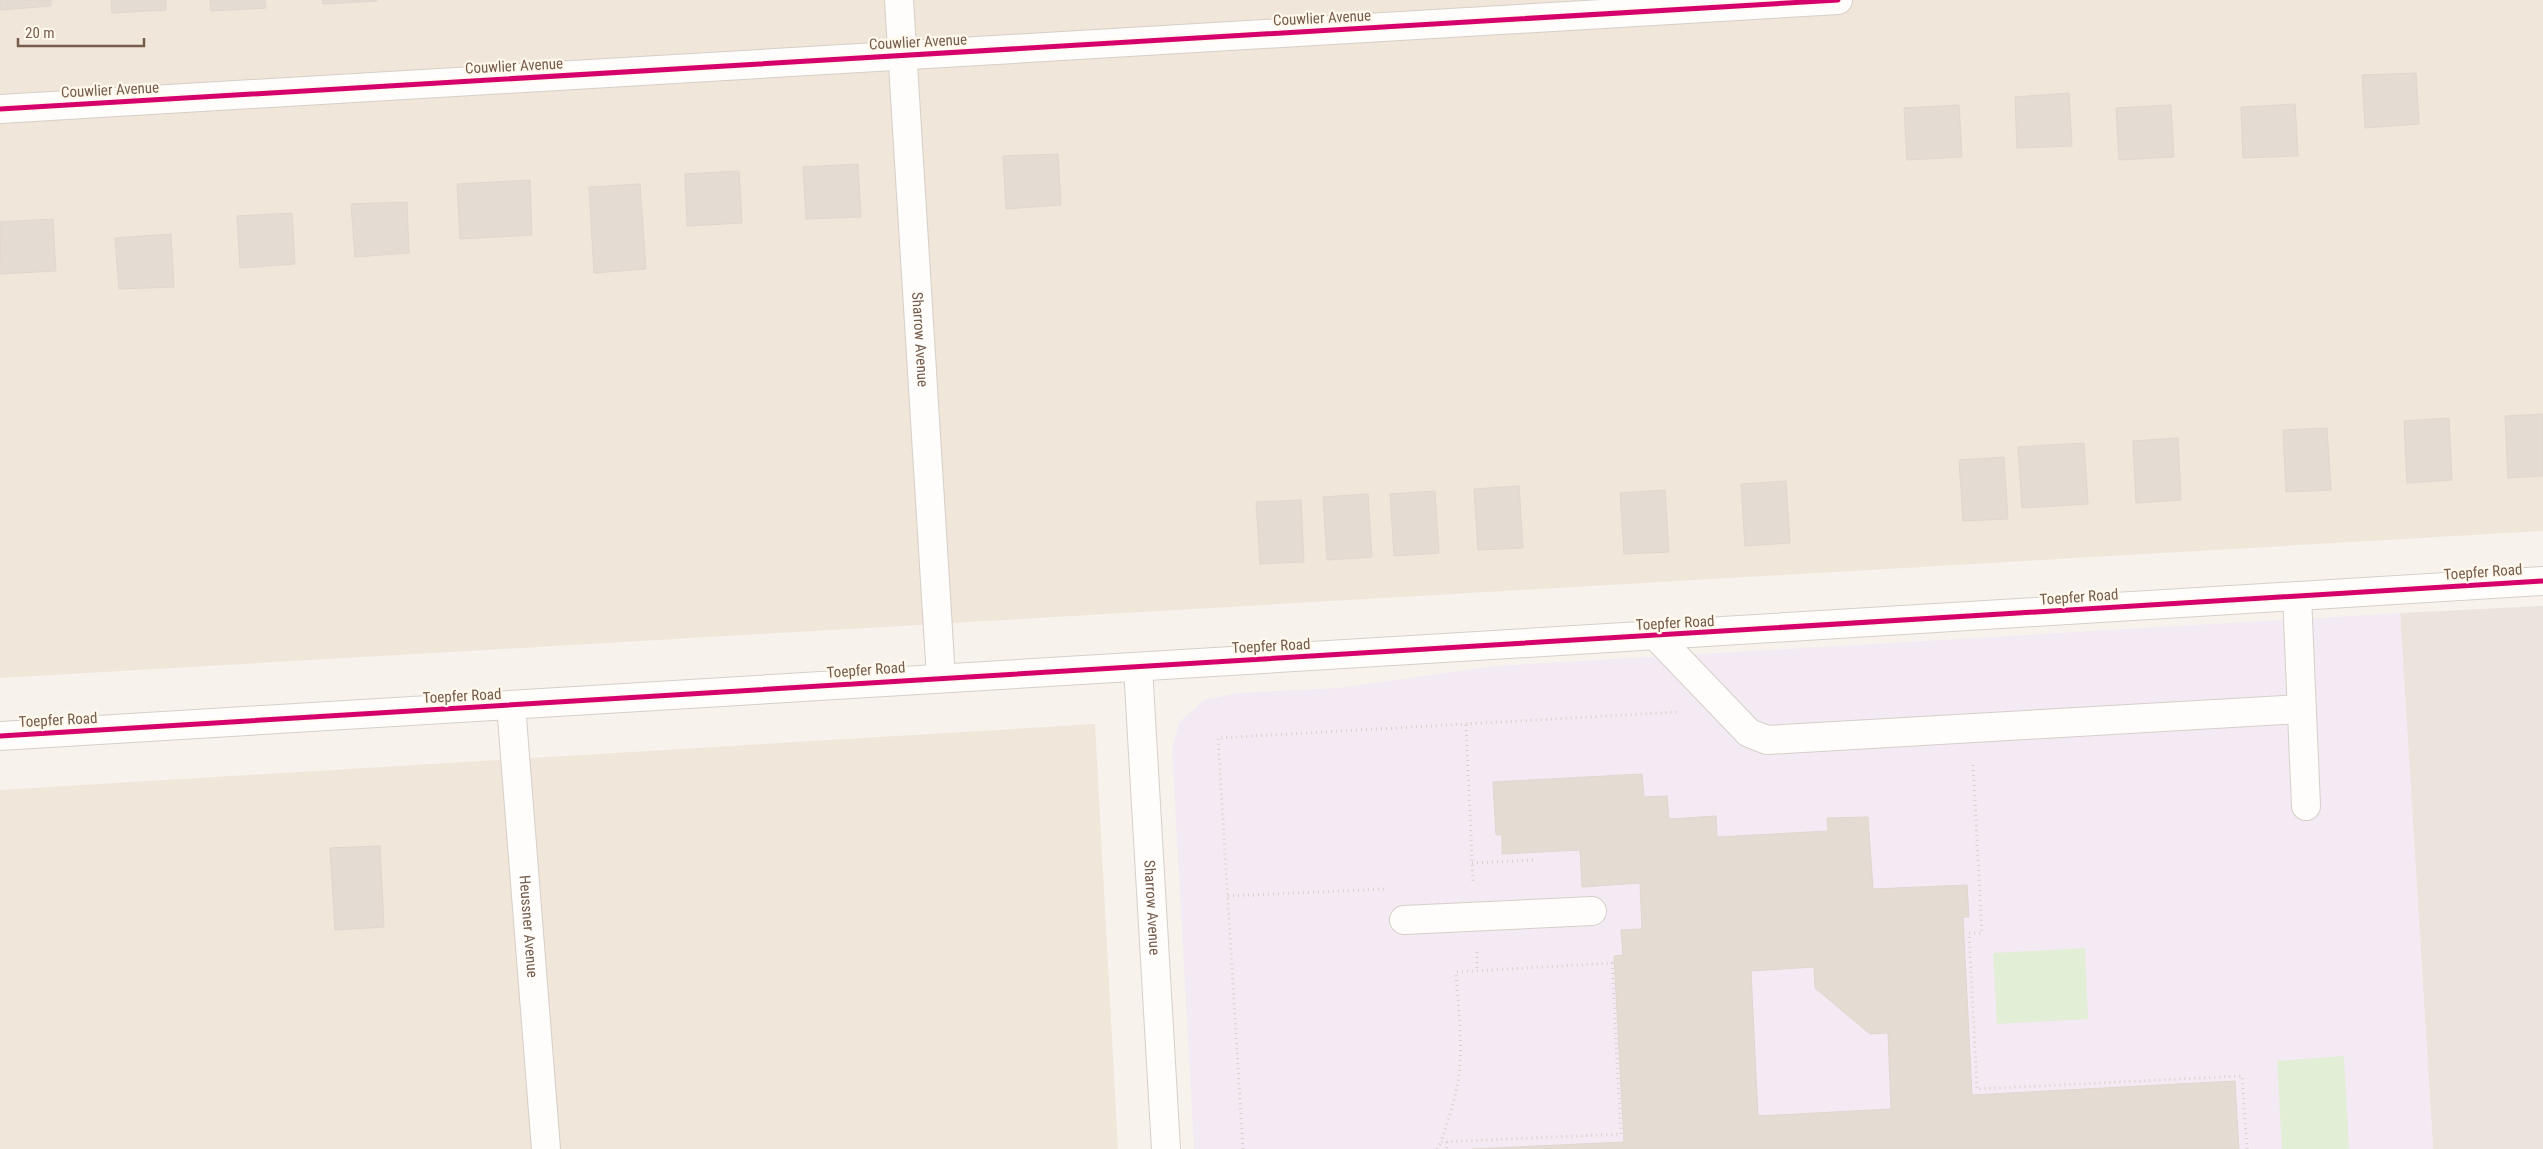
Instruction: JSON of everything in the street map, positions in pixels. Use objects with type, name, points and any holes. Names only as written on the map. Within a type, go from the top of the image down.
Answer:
[{"type":"street","name":"Sharrow Avenue","points":[[899,0],[941,678]]},
{"type":"street","name":"Couwlier Avenue","points":[[0,109],[1838,0]]},
{"type":"street","name":"Toepfer Road","points":[[0,736],[2543,581]]},
{"type":"street","points":[[2296,596],[2306,806]]},
{"type":"street","points":[[1656,636],[1749,734],[1768,740],[2302,709]]},
{"type":"street","name":"Sharrow Avenue","points":[[1138,667],[1166,1149]]},
{"type":"street","name":"Heussner Avenue","points":[[511,706],[546,1149]]},
{"type":"street","points":[[1404,920],[1592,911]]},
{"type":"path","points":[[1243,1149],[1218,738],[1683,712]]},
{"type":"path","points":[[1466,724],[1477,971]]},
{"type":"path","points":[[1973,760],[1982,933],[1969,933],[1977,1089],[2242,1076],[2247,1149]]},
{"type":"path","points":[[1472,863],[1536,860]]},
{"type":"path","points":[[1228,896],[1395,888]]},
{"type":"path","points":[[1437,1149],[1442,1142],[1452,1110],[1459,1076],[1460,1044],[1456,972],[1612,963],[1621,1134],[1442,1142]]},
{"type":"path","points":[[1447,1142],[1447,1149]]},
{"type":"shaded area","points":[[0,0],[2543,0],[2543,531],[0,678]]},
{"type":"shaded area","points":[[2543,606],[2543,1149],[2433,1149],[2400,613]]},
{"type":"shaded area","points":[[2400,613],[2433,1149],[1194,1149],[1172,750],[1179,722],[1204,700],[1237,693],[1338,688],[1494,666]]},
{"type":"shaded area","points":[[1095,724],[1118,1149],[0,1149],[0,790]]},
{"type":"green space","points":[[2085,948],[2088,1019],[1997,1024],[1993,953]]},
{"type":"green space","points":[[2344,1056],[2349,1149],[2282,1149],[2277,1061]]},
{"type":"building","points":[[0,0],[51,0],[51,6],[0,10]]},
{"type":"building","points":[[111,0],[166,0],[166,10],[112,13]]},
{"type":"building","points":[[210,0],[265,0],[266,8],[211,11]]},
{"type":"building","points":[[322,0],[377,0],[377,1],[323,4]]},
{"type":"building","points":[[2416,73],[2419,124],[2365,128],[2362,75]]},
{"type":"building","points":[[2069,93],[2072,146],[2017,148],[2015,97]]},
{"type":"building","points":[[2295,104],[2298,156],[2243,158],[2241,107]]},
{"type":"building","points":[[1959,105],[1962,157],[1907,160],[1904,108]]},
{"type":"building","points":[[2171,105],[2174,157],[2119,160],[2116,108]]},
{"type":"building","points":[[1058,154],[1061,205],[1006,209],[1003,156]]},
{"type":"building","points":[[858,164],[861,217],[806,219],[803,167]]},
{"type":"building","points":[[739,171],[742,223],[687,226],[685,174]]},
{"type":"building","points":[[530,180],[532,235],[460,239],[457,184]]},
{"type":"building","points":[[640,184],[646,269],[594,273],[589,187]]},
{"type":"building","points":[[407,202],[409,253],[355,257],[351,204]]},
{"type":"building","points":[[292,213],[295,264],[240,268],[237,216]]},
{"type":"building","points":[[53,219],[56,271],[1,274],[0,222]]},
{"type":"building","points":[[171,234],[174,287],[119,289],[115,238]]},
{"type":"building","points":[[2543,414],[2543,476],[2508,478],[2505,416]]},
{"type":"building","points":[[2449,418],[2452,480],[2407,483],[2404,421]]},
{"type":"building","points":[[2327,428],[2331,490],[2286,492],[2283,430]]},
{"type":"building","points":[[2178,438],[2181,500],[2136,503],[2133,441]]},
{"type":"building","points":[[2084,443],[2088,504],[2022,508],[2018,447]]},
{"type":"building","points":[[2004,457],[2008,519],[1963,521],[1959,460]]},
{"type":"building","points":[[1786,481],[1790,543],[1745,546],[1741,484]]},
{"type":"building","points":[[1519,486],[1523,548],[1478,550],[1474,489]]},
{"type":"building","points":[[1665,490],[1669,552],[1624,554],[1620,493]]},
{"type":"building","points":[[1435,491],[1439,553],[1394,556],[1390,494]]},
{"type":"building","points":[[1368,494],[1372,557],[1327,560],[1323,497]]},
{"type":"building","points":[[1301,500],[1304,562],[1260,564],[1256,502]]},
{"type":"building","points":[[1642,774],[1644,797],[1667,796],[1669,819],[1716,816],[1717,837],[1828,831],[1827,818],[1868,817],[1873,889],[1967,885],[1969,917],[1963,917],[1972,1095],[2235,1081],[2239,1149],[1472,1149],[1624,1142],[1614,956],[1623,955],[1621,930],[1642,929],[1640,883],[1582,887],[1580,850],[1502,854],[1502,835],[1496,835],[1493,782]],"holes":[[[1814,967],[1815,988],[1870,1034],[1888,1033],[1891,1109],[1758,1116],[1751,971]]]},
{"type":"building","points":[[380,846],[384,927],[335,930],[330,848]]},
{"type":"cycle path","points":[[0,109],[1838,0]]},
{"type":"cycle path","points":[[0,736],[2543,581]]}]
